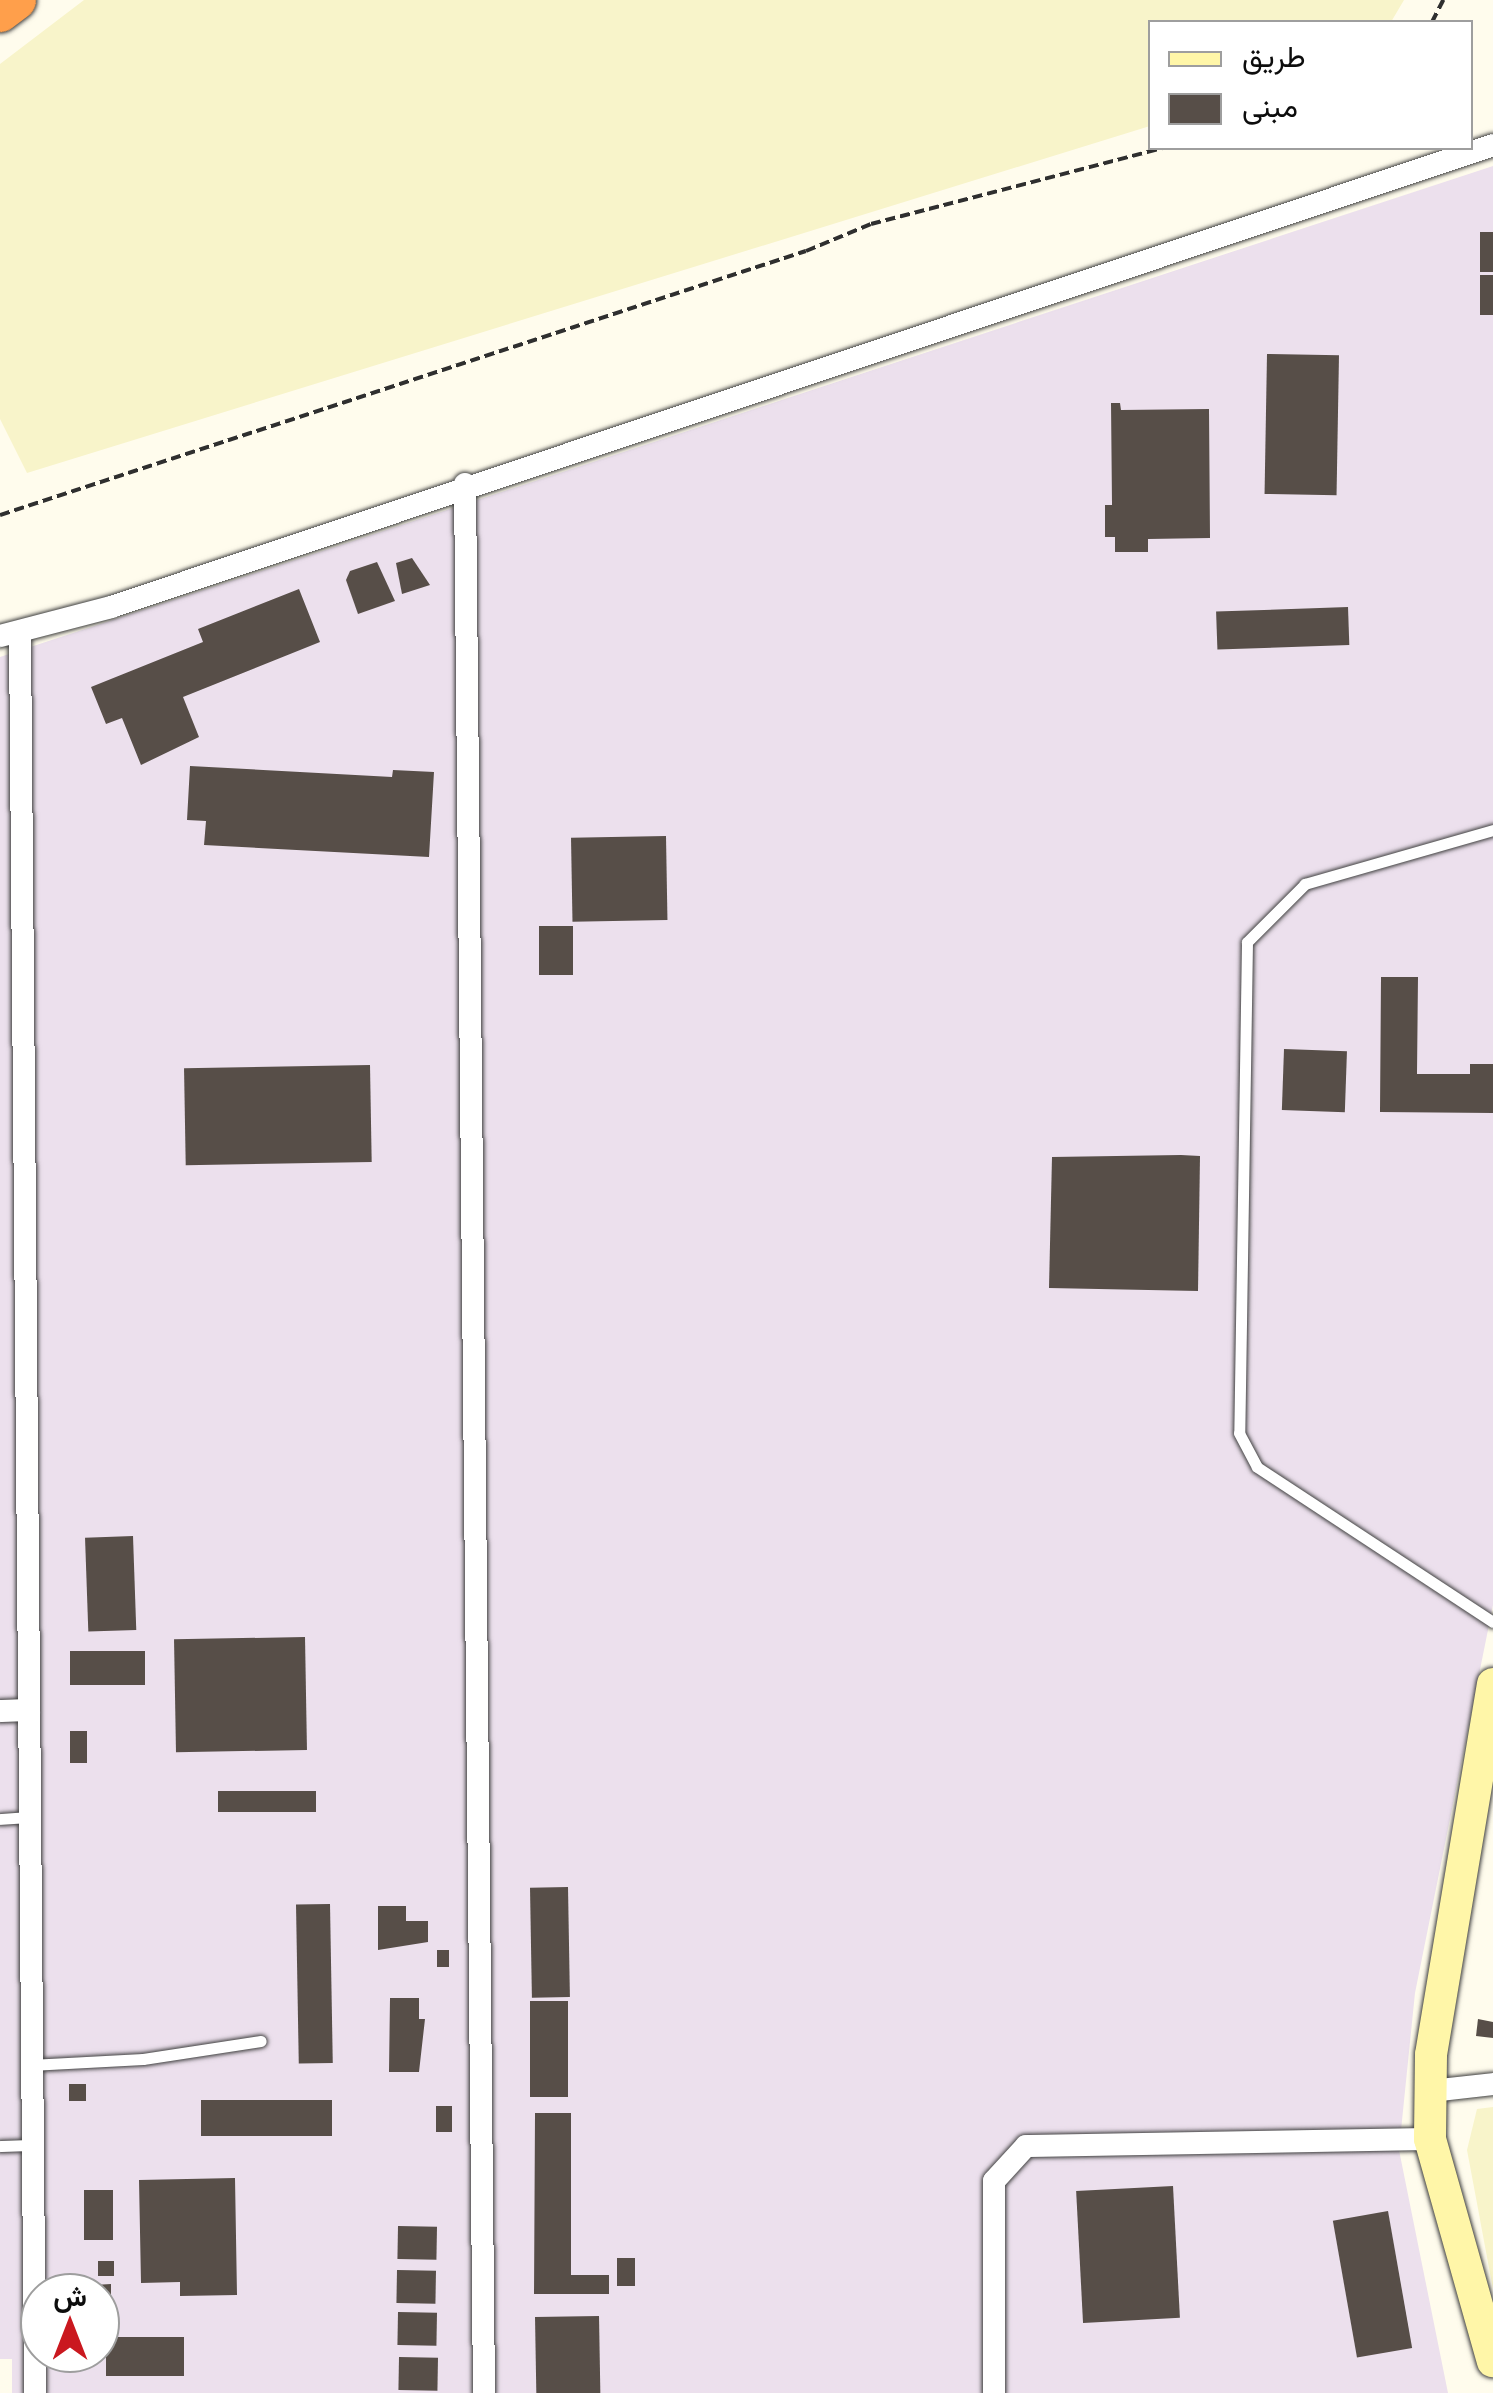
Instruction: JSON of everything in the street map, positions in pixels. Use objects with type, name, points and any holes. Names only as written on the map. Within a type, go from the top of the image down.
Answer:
[{"type":"highway","points":[[0,12],[16,0]]},
{"type":"street","points":[[35,2393],[25,1222],[11,853],[10,636],[1493,145]]},
{"type":"street","points":[[465,484],[484,2393]]},
{"type":"street","points":[[0,1222],[25,1222]]},
{"type":"street","points":[[1493,1684],[1468,1809],[1430,2091],[1430,2138],[1493,2361]]},
{"type":"street","points":[[0,1710],[29,1710]]},
{"type":"street","points":[[1430,2091],[1493,2084]]},
{"type":"street","points":[[994,2393],[994,2181],[1026,2146],[1430,2138]]},
{"type":"lane","points":[[1493,830],[1305,884],[1247,942],[1239,1414],[1239,1433],[1257,1467],[1493,1622]]},
{"type":"lane","points":[[0,1819],[30,1817]]},
{"type":"lane","points":[[30,2065],[143,2059],[261,2040]]},
{"type":"lane","points":[[0,2146],[31,2145]]},
{"type":"path","points":[[0,514],[806,251],[871,224],[1154,150]]},
{"type":"shaded area","points":[[84,0],[1404,0],[1392,20],[1148,20],[1148,127],[27,473],[0,419],[0,64]]},
{"type":"shaded area","points":[[1493,166],[1493,1605],[1415,1993],[1399,2150],[1448,2393],[12,2393],[12,2359],[0,2359],[0,657]]},
{"type":"shaded area","points":[[1493,2107],[1493,2289],[1467,2150],[1477,2109]]},
{"type":"building","points":[[1480,232],[1493,232],[1493,272],[1480,272]]},
{"type":"building","points":[[1480,275],[1493,275],[1493,315],[1480,315]]},
{"type":"building","points":[[1267,354],[1339,355],[1337,495],[1265,494]]},
{"type":"building","points":[[1111,403],[1120,403],[1121,410],[1209,409],[1210,538],[1148,539],[1148,552],[1115,552],[1115,537],[1105,537],[1105,505],[1112,505]]},
{"type":"building","points":[[412,558],[430,585],[402,594],[396,563]]},
{"type":"building","points":[[377,562],[395,601],[358,614],[346,580],[350,571]]},
{"type":"building","points":[[299,589],[320,642],[183,697],[199,737],[141,765],[122,718],[106,724],[91,687],[203,642],[198,629]]},
{"type":"building","points":[[1348,607],[1349,645],[1217,650],[1216,612]]},
{"type":"building","points":[[190,766],[392,777],[393,770],[434,772],[429,857],[204,845],[206,821],[187,820]]},
{"type":"building","points":[[666,836],[667,920],[572,922],[571,838]]},
{"type":"building","points":[[539,926],[573,926],[573,975],[539,975]]},
{"type":"building","points":[[1381,977],[1418,977],[1417,1074],[1470,1074],[1470,1064],[1493,1064],[1493,1113],[1380,1112]]},
{"type":"building","points":[[1284,1049],[1347,1051],[1345,1112],[1282,1110]]},
{"type":"building","points":[[370,1065],[372,1162],[186,1165],[184,1068]]},
{"type":"building","points":[[1200,1156],[1198,1291],[1049,1288],[1052,1157]]},
{"type":"building","points":[[133,1536],[136,1630],[88,1632],[85,1538]]},
{"type":"building","points":[[305,1637],[307,1750],[176,1752],[174,1639]]},
{"type":"building","points":[[70,1651],[145,1651],[145,1685],[70,1685]]},
{"type":"building","points":[[70,1731],[87,1731],[87,1763],[70,1763]]},
{"type":"building","points":[[218,1791],[316,1791],[316,1812],[218,1812]]},
{"type":"building","points":[[568,1887],[570,1997],[532,1998],[530,1888]]},
{"type":"building","points":[[330,1904],[333,2063],[299,2064],[296,1905]]},
{"type":"building","points":[[378,1906],[406,1906],[406,1921],[428,1921],[428,1942],[378,1950]]},
{"type":"building","points":[[437,1950],[449,1950],[449,1967],[437,1967]]},
{"type":"building","points":[[390,1998],[419,1998],[419,2019],[425,2019],[419,2072],[389,2072]]},
{"type":"building","points":[[530,2001],[568,2001],[568,2097],[530,2097]]},
{"type":"building","points":[[1478,2019],[1493,2022],[1493,2038],[1476,2036]]},
{"type":"building","points":[[69,2084],[86,2084],[86,2101],[69,2101]]},
{"type":"building","points":[[201,2100],[332,2100],[332,2136],[201,2136]]},
{"type":"building","points":[[436,2106],[452,2106],[452,2132],[436,2132]]},
{"type":"building","points":[[535,2113],[571,2113],[571,2275],[609,2275],[609,2294],[534,2294]]},
{"type":"building","points":[[235,2178],[237,2295],[180,2296],[180,2282],[141,2283],[139,2180]]},
{"type":"building","points":[[1173,2186],[1180,2318],[1083,2323],[1076,2191]]},
{"type":"building","points":[[84,2190],[113,2190],[113,2240],[84,2240]]},
{"type":"building","points":[[1388,2211],[1412,2348],[1357,2358],[1333,2221]]},
{"type":"building","points":[[398,2226],[437,2227],[436,2260],[397,2259]]},
{"type":"building","points":[[617,2258],[635,2258],[635,2286],[617,2286]]},
{"type":"building","points":[[98,2261],[114,2261],[114,2273],[98,2273]]},
{"type":"building","points":[[397,2270],[436,2271],[435,2304],[396,2303]]},
{"type":"building","points":[[398,2312],[437,2313],[436,2346],[397,2345]]},
{"type":"building","points":[[599,2316],[600,2393],[536,2393],[535,2317]]},
{"type":"building","points":[[120,2337],[184,2337],[184,2376],[106,2376],[120,2373]]},
{"type":"building","points":[[399,2357],[438,2358],[437,2391],[398,2390]]}]
